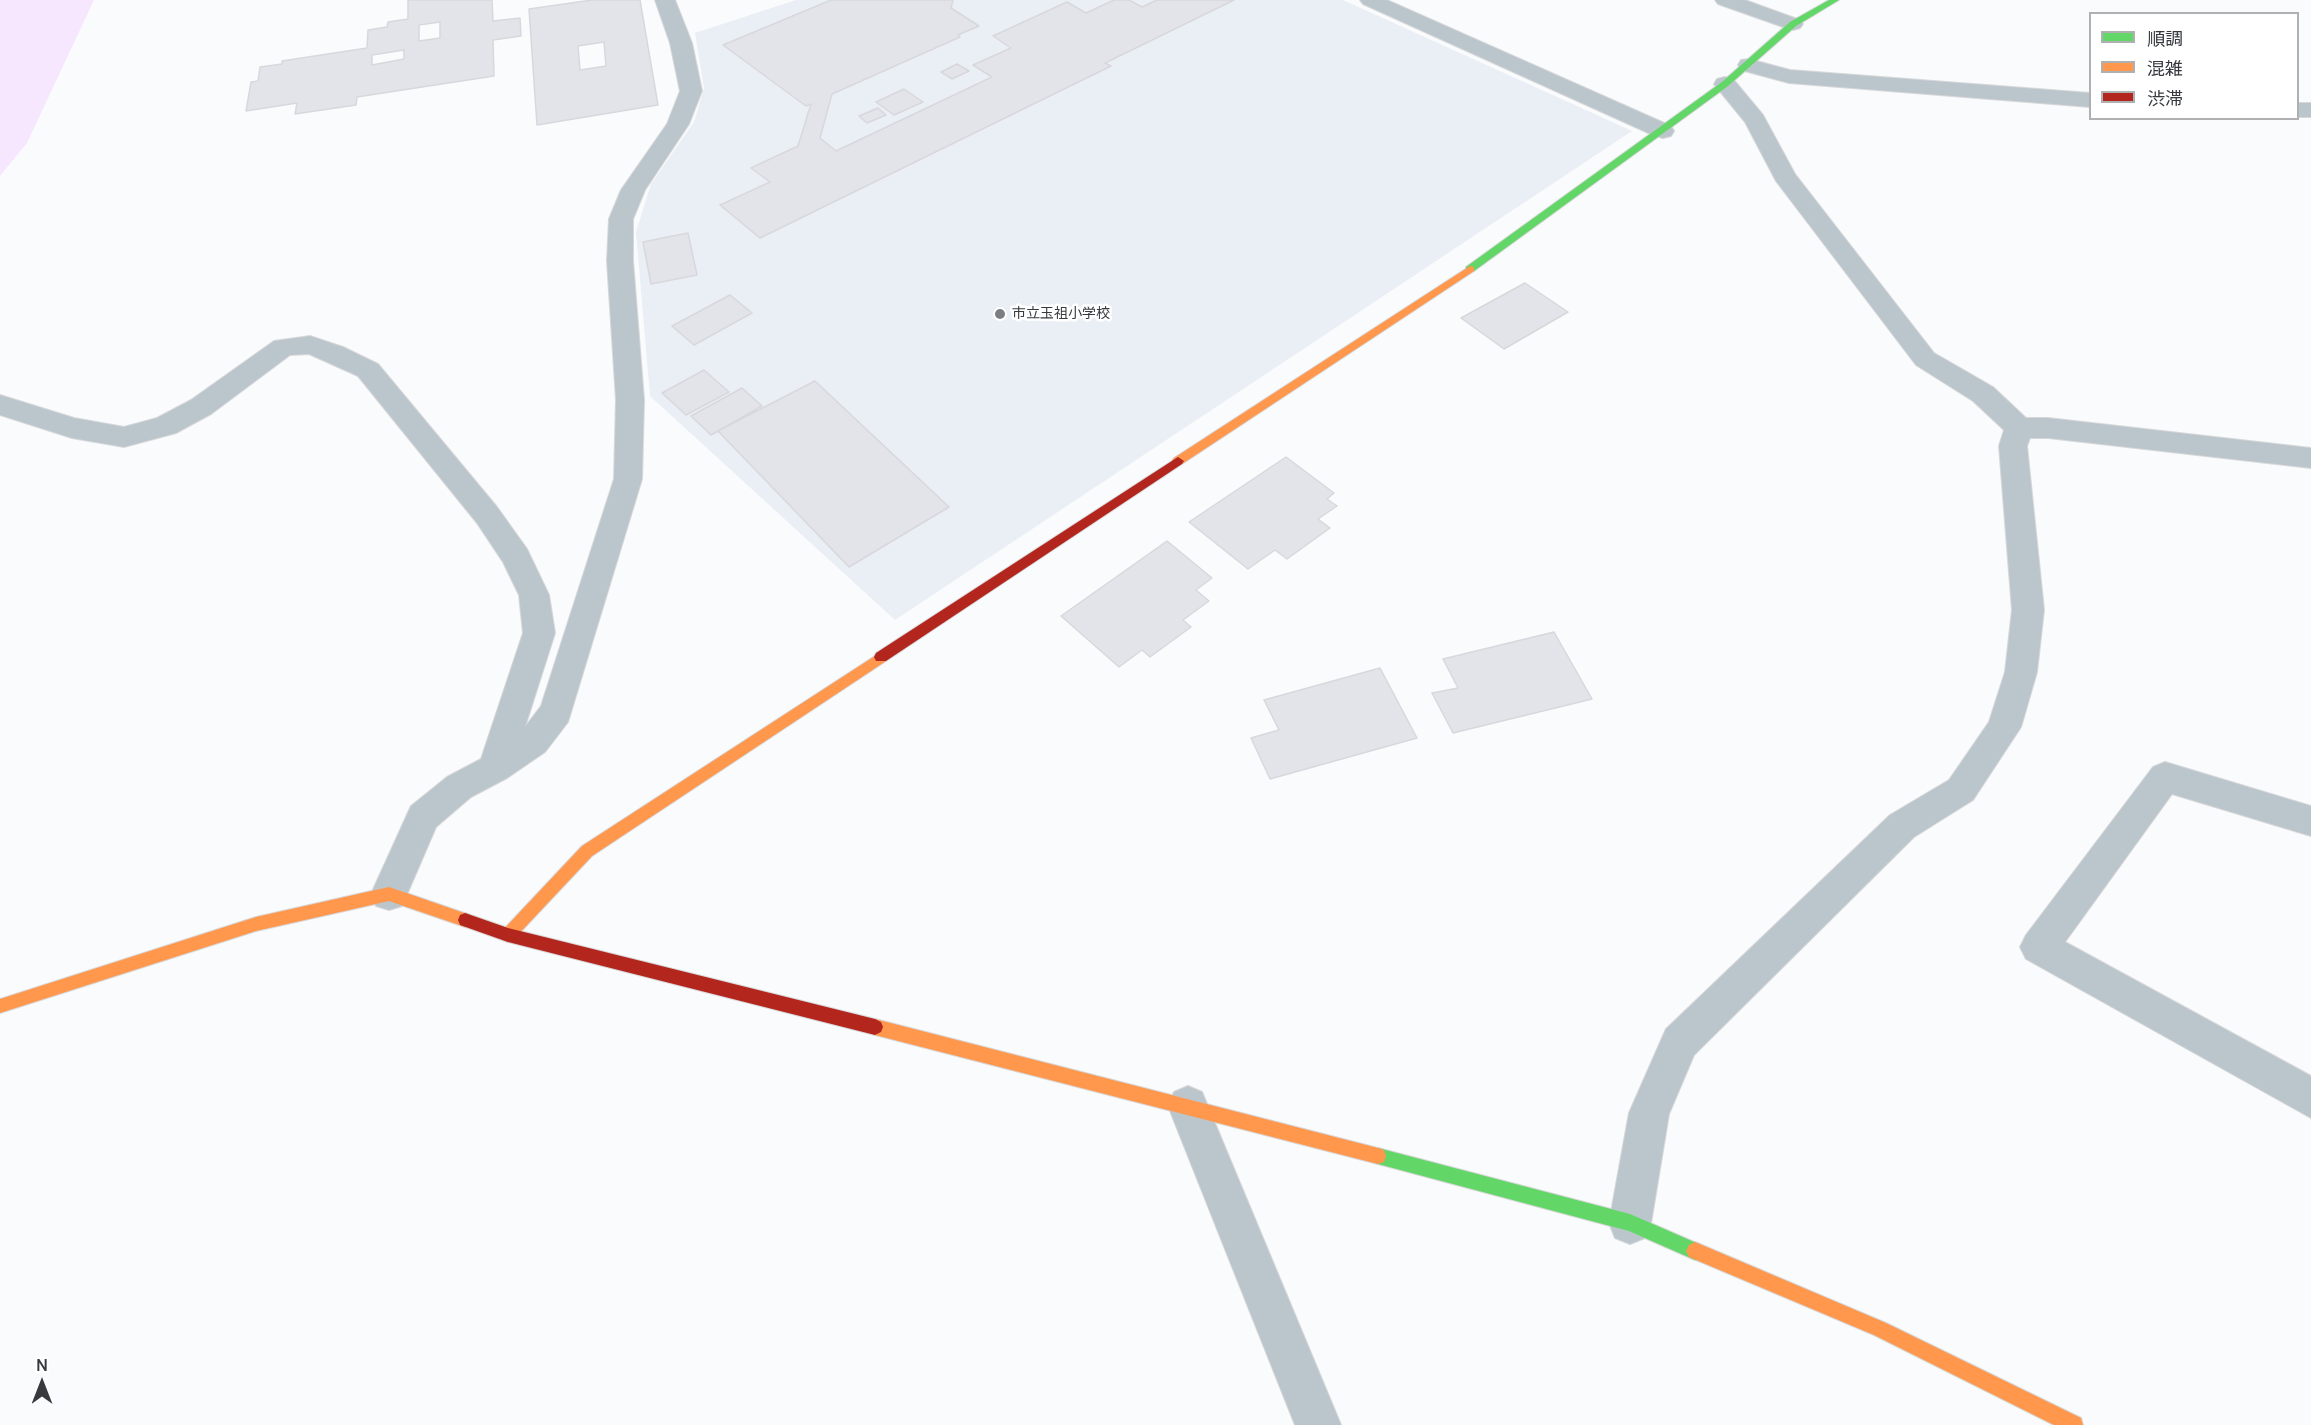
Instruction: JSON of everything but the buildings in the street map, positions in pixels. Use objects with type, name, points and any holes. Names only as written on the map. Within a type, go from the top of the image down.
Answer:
[{"type":"street","points":[[389,894],[423,817],[459,787],[495,768],[533,742],[556,712],[628,478],[630,400],[620,261],[621,219],[633,190],[678,124],[691,91],[681,43],[665,0]]},
{"type":"street","points":[[1370,0],[1663,131]]},
{"type":"street","points":[[1725,0],[1793,24]]},
{"type":"street","points":[[508,935],[587,851],[1478,264],[1725,84],[1793,24],[1835,0]]},
{"type":"street","points":[[1749,65],[1789,76],[2089,100]]},
{"type":"street","points":[[1725,84],[1755,120],[1784,176],[1925,359],[1983,394],[2019,428],[2048,428],[2311,458]]},
{"type":"street","points":[[0,405],[72,428],[124,437],[166,426],[201,407],[283,347],[310,345],[334,353],[368,370],[488,515],[516,557],[534,595],[539,633],[495,768]]},
{"type":"street","points":[[1630,1223],[1649,1113],[1680,1041],[1902,826],[1961,790],[2004,727],[2021,672],[2028,610],[2013,446],[2019,428]]},
{"type":"street","points":[[2311,821],[2165,777],[2039,947],[2311,1098]]},
{"type":"street","points":[[0,1006],[256,924],[389,894],[508,935],[1188,1107],[1630,1223],[1880,1329],[2074,1425]]},
{"type":"street","points":[[1188,1107],[1318,1425]]},
{"type":"shaded area","points":[[0,0],[94,0],[27,143],[0,176]]},
{"type":"shaded area","name":"市立玉祖小学校","points":[[796,0],[1343,0],[1632,131],[895,620],[650,396],[636,232],[651,184],[694,122],[704,88],[695,33]]},
{"type":"traffic: fast","points":[[1470,269],[1725,84],[1793,24],[1835,0]]},
{"type":"traffic: fast","points":[[1378,1156],[1630,1223],[1695,1251]]},
{"type":"traffic: slow","points":[[1178,461],[1470,269]]},
{"type":"traffic: slow","points":[[508,935],[587,851],[881,657]]},
{"type":"traffic: slow","points":[[0,1006],[256,924],[389,894],[465,920]]},
{"type":"traffic: slow","points":[[875,1027],[1378,1156]]},
{"type":"traffic: slow","points":[[1695,1251],[1880,1329],[2074,1425]]},
{"type":"traffic: jam","points":[[881,657],[1178,461]]},
{"type":"traffic: jam","points":[[465,920],[508,935],[875,1027]]},
{"type":"place","name":"市立玉祖小学校","points":[[1000,314]]}]
